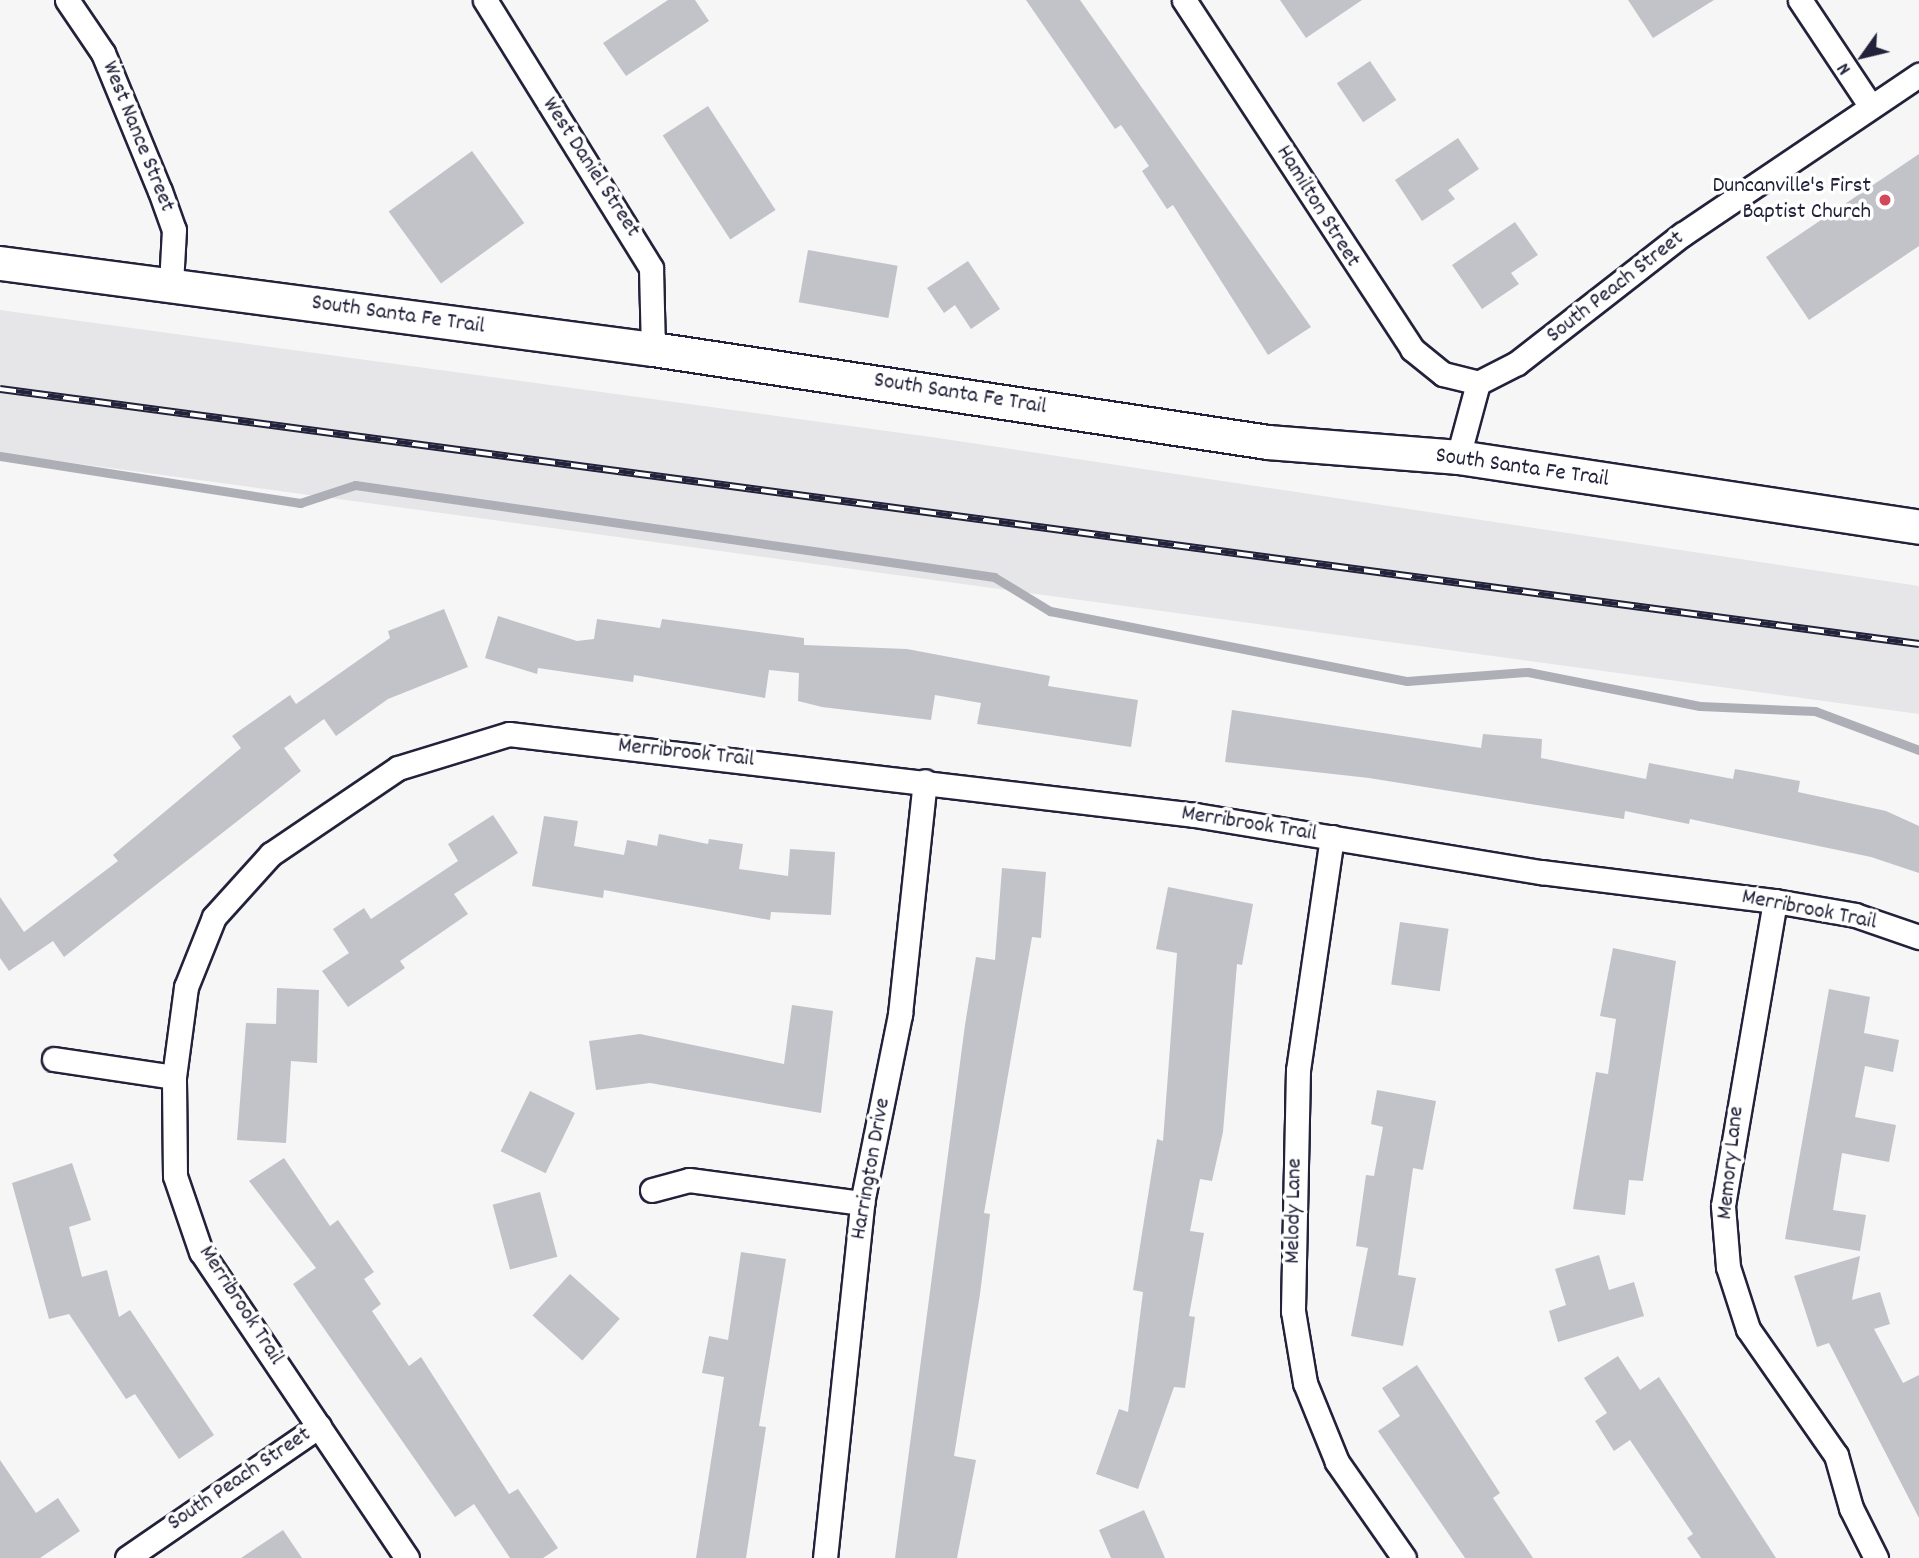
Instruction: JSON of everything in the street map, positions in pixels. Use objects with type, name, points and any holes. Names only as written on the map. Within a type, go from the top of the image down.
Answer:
[{"type":"street","name":"West Nance Street","points":[[67,0],[103,53],[160,191],[174,230],[171,284]]},
{"type":"street","name":"West Daniel Street","points":[[485,0],[650,268],[653,349]]},
{"type":"street","name":"Hamilton Street","points":[[1184,0],[1412,349],[1443,374],[1478,383]]},
{"type":"street","points":[[1800,0],[1871,107]]},
{"type":"street","name":"South Peach Street","points":[[1478,383],[1517,363],[1683,234],[1919,75]]},
{"type":"street","name":"South Santa Fe Trail","points":[[0,263],[653,349],[1268,442],[1458,457],[1919,527]]},
{"type":"street","points":[[1458,457],[1478,383]]},
{"type":"street","name":"Merribrook Trail","points":[[407,1558],[201,1252],[175,1176],[174,1077],[186,986],[214,918],[271,854],[398,768],[509,734],[925,781],[1332,837],[1775,901],[1855,915],[1919,937]]},
{"type":"street","name":"Harrington Drive","points":[[825,1558],[862,1203],[900,1014],[925,781]]},
{"type":"street","name":"Melody Lane","points":[[1332,837],[1298,1070],[1293,1311],[1306,1383],[1337,1462],[1404,1558]]},
{"type":"street","name":"Memory Lane","points":[[1775,901],[1723,1206],[1728,1267],[1748,1329],[1836,1455],[1851,1507],[1876,1558]]},
{"type":"street","points":[[54,1059],[174,1077]]},
{"type":"street","points":[[652,1190],[689,1180],[862,1203]]},
{"type":"street","name":"South Peach Street","points":[[127,1558],[319,1426]]},
{"type":"shaded area","points":[[0,310],[938,438],[1919,586],[1919,714],[0,453]]},
{"type":"building","points":[[668,0],[695,0],[709,21],[626,76],[603,43]]},
{"type":"building","points":[[1026,0],[1080,0],[1311,327],[1268,355],[1173,205],[1167,209],[1142,171],[1149,166],[1121,125],[1115,129]]},
{"type":"building","points":[[1280,0],[1362,0],[1306,38]]},
{"type":"building","points":[[1628,0],[1714,0],[1653,38]]},
{"type":"building","points":[[1370,61],[1396,100],[1363,122],[1337,83]]},
{"type":"building","points":[[708,106],[776,210],[730,239],[663,135]]},
{"type":"building","points":[[1458,138],[1479,169],[1448,190],[1455,199],[1422,221],[1395,180]]},
{"type":"building","points":[[472,151],[524,223],[441,284],[389,212]]},
{"type":"building","name":"Duncanville's First Baptist Church","points":[[1919,154],[1919,246],[1809,320],[1766,257]]},
{"type":"building","points":[[1515,222],[1538,255],[1511,273],[1519,284],[1482,309],[1452,265]]},
{"type":"building","points":[[808,250],[898,266],[888,318],[799,302]]},
{"type":"building","points":[[968,261],[1000,309],[971,329],[955,305],[944,313],[927,288]]},
{"type":"building","points":[[444,609],[468,667],[388,699],[336,736],[324,719],[284,748],[301,771],[64,957],[53,941],[9,971],[0,958],[0,897],[24,932],[118,861],[113,855],[241,748],[232,736],[290,695],[296,704],[390,638],[388,631]]},
{"type":"building","points":[[498,616],[577,641],[594,639],[597,619],[660,628],[662,619],[804,638],[804,645],[907,649],[1050,676],[1048,686],[1138,700],[1131,747],[977,724],[981,703],[935,695],[931,720],[822,707],[798,701],[799,673],[769,670],[765,698],[634,675],[633,682],[538,668],[537,674],[485,658]]},
{"type":"building","points":[[1232,710],[1481,748],[1483,734],[1542,739],[1541,758],[1646,779],[1649,763],[1733,779],[1735,769],[1800,781],[1798,792],[1886,811],[1919,826],[1919,873],[1871,857],[1690,819],[1689,824],[1625,811],[1624,819],[1369,778],[1225,762]]},
{"type":"building","points":[[493,815],[518,853],[454,894],[468,914],[400,961],[405,968],[348,1007],[322,971],[349,953],[333,929],[364,908],[371,919],[458,861],[448,844]]},
{"type":"building","points":[[544,816],[578,821],[574,846],[624,855],[627,840],[657,846],[659,834],[708,844],[709,839],[743,844],[739,869],[788,876],[790,849],[835,852],[831,915],[771,912],[770,920],[604,890],[603,898],[532,886]]},
{"type":"building","points":[[1002,868],[1046,872],[1041,938],[1032,937],[984,1213],[990,1214],[954,1456],[976,1460],[957,1558],[895,1558],[965,1025],[976,957],[995,960]]},
{"type":"building","points":[[1168,887],[1253,904],[1242,965],[1237,964],[1223,1132],[1212,1181],[1200,1179],[1190,1231],[1204,1233],[1189,1316],[1195,1317],[1185,1388],[1174,1387],[1138,1489],[1096,1474],[1119,1409],[1128,1412],[1143,1292],[1133,1290],[1157,1139],[1163,1141],[1177,953],[1156,949]]},
{"type":"building","points":[[1400,922],[1449,929],[1440,991],[1391,984]]},
{"type":"building","points":[[1613,948],[1676,961],[1643,1181],[1629,1180],[1625,1215],[1573,1209],[1596,1072],[1608,1074],[1616,1019],[1600,1016]]},
{"type":"building","points":[[277,988],[319,990],[317,1063],[291,1061],[286,1143],[237,1140],[246,1023],[276,1024]]},
{"type":"building","points":[[1829,989],[1870,997],[1864,1033],[1899,1040],[1893,1072],[1865,1066],[1855,1117],[1896,1125],[1889,1162],[1842,1153],[1833,1210],[1866,1215],[1860,1251],[1785,1239]]},
{"type":"building","points":[[792,1005],[833,1011],[821,1113],[650,1083],[596,1090],[589,1041],[640,1034],[784,1064]]},
{"type":"building","points":[[1377,1090],[1436,1101],[1423,1170],[1413,1168],[1398,1275],[1416,1278],[1403,1346],[1351,1336],[1368,1248],[1356,1246],[1366,1175],[1374,1176],[1383,1127],[1371,1124]]},
{"type":"building","points":[[530,1091],[575,1113],[546,1173],[501,1151]]},
{"type":"building","points":[[284,1158],[330,1226],[338,1220],[374,1272],[364,1279],[381,1304],[372,1311],[409,1366],[421,1357],[509,1494],[518,1489],[558,1548],[543,1558],[510,1558],[474,1504],[455,1517],[293,1284],[316,1268],[249,1181]]},
{"type":"building","points":[[72,1163],[91,1220],[69,1227],[82,1277],[107,1270],[119,1317],[130,1310],[214,1435],[179,1459],[135,1394],[126,1399],[69,1314],[49,1319],[12,1183]]},
{"type":"building","points":[[540,1192],[557,1257],[510,1269],[493,1205]]},
{"type":"building","points":[[741,1252],[786,1259],[759,1426],[766,1427],[746,1558],[696,1558],[724,1377],[702,1373],[709,1336],[728,1340]]},
{"type":"building","points":[[1599,1255],[1609,1290],[1634,1282],[1644,1316],[1558,1342],[1549,1311],[1566,1305],[1555,1269]]},
{"type":"building","points":[[1860,1256],[1852,1300],[1880,1292],[1890,1324],[1874,1329],[1903,1383],[1919,1375],[1919,1518],[1829,1343],[1817,1347],[1794,1276]]},
{"type":"building","points":[[570,1274],[620,1319],[582,1360],[533,1316]]},
{"type":"building","points":[[1618,1356],[1640,1390],[1659,1377],[1776,1558],[1701,1558],[1687,1538],[1693,1534],[1630,1440],[1614,1451],[1595,1421],[1607,1413],[1584,1378]]},
{"type":"building","points":[[1417,1365],[1500,1493],[1493,1498],[1533,1558],[1465,1558],[1378,1431],[1400,1416],[1382,1388]]},
{"type":"building","points":[[0,1460],[36,1513],[58,1498],[80,1531],[40,1558],[0,1558]]},
{"type":"building","points":[[1144,1510],[1165,1558],[1111,1558],[1099,1530]]},
{"type":"building","points":[[283,1530],[302,1558],[241,1558]]},
{"type":"waterway","points":[[0,456],[300,503],[355,485],[994,577],[1050,611],[1407,681],[1528,672],[1700,706],[1815,711],[1919,750]]},
{"type":"railway","points":[[0,389],[1919,644]]},
{"type":"place","name":"Duncanville's First Baptist Church","points":[[1885,200]]}]
